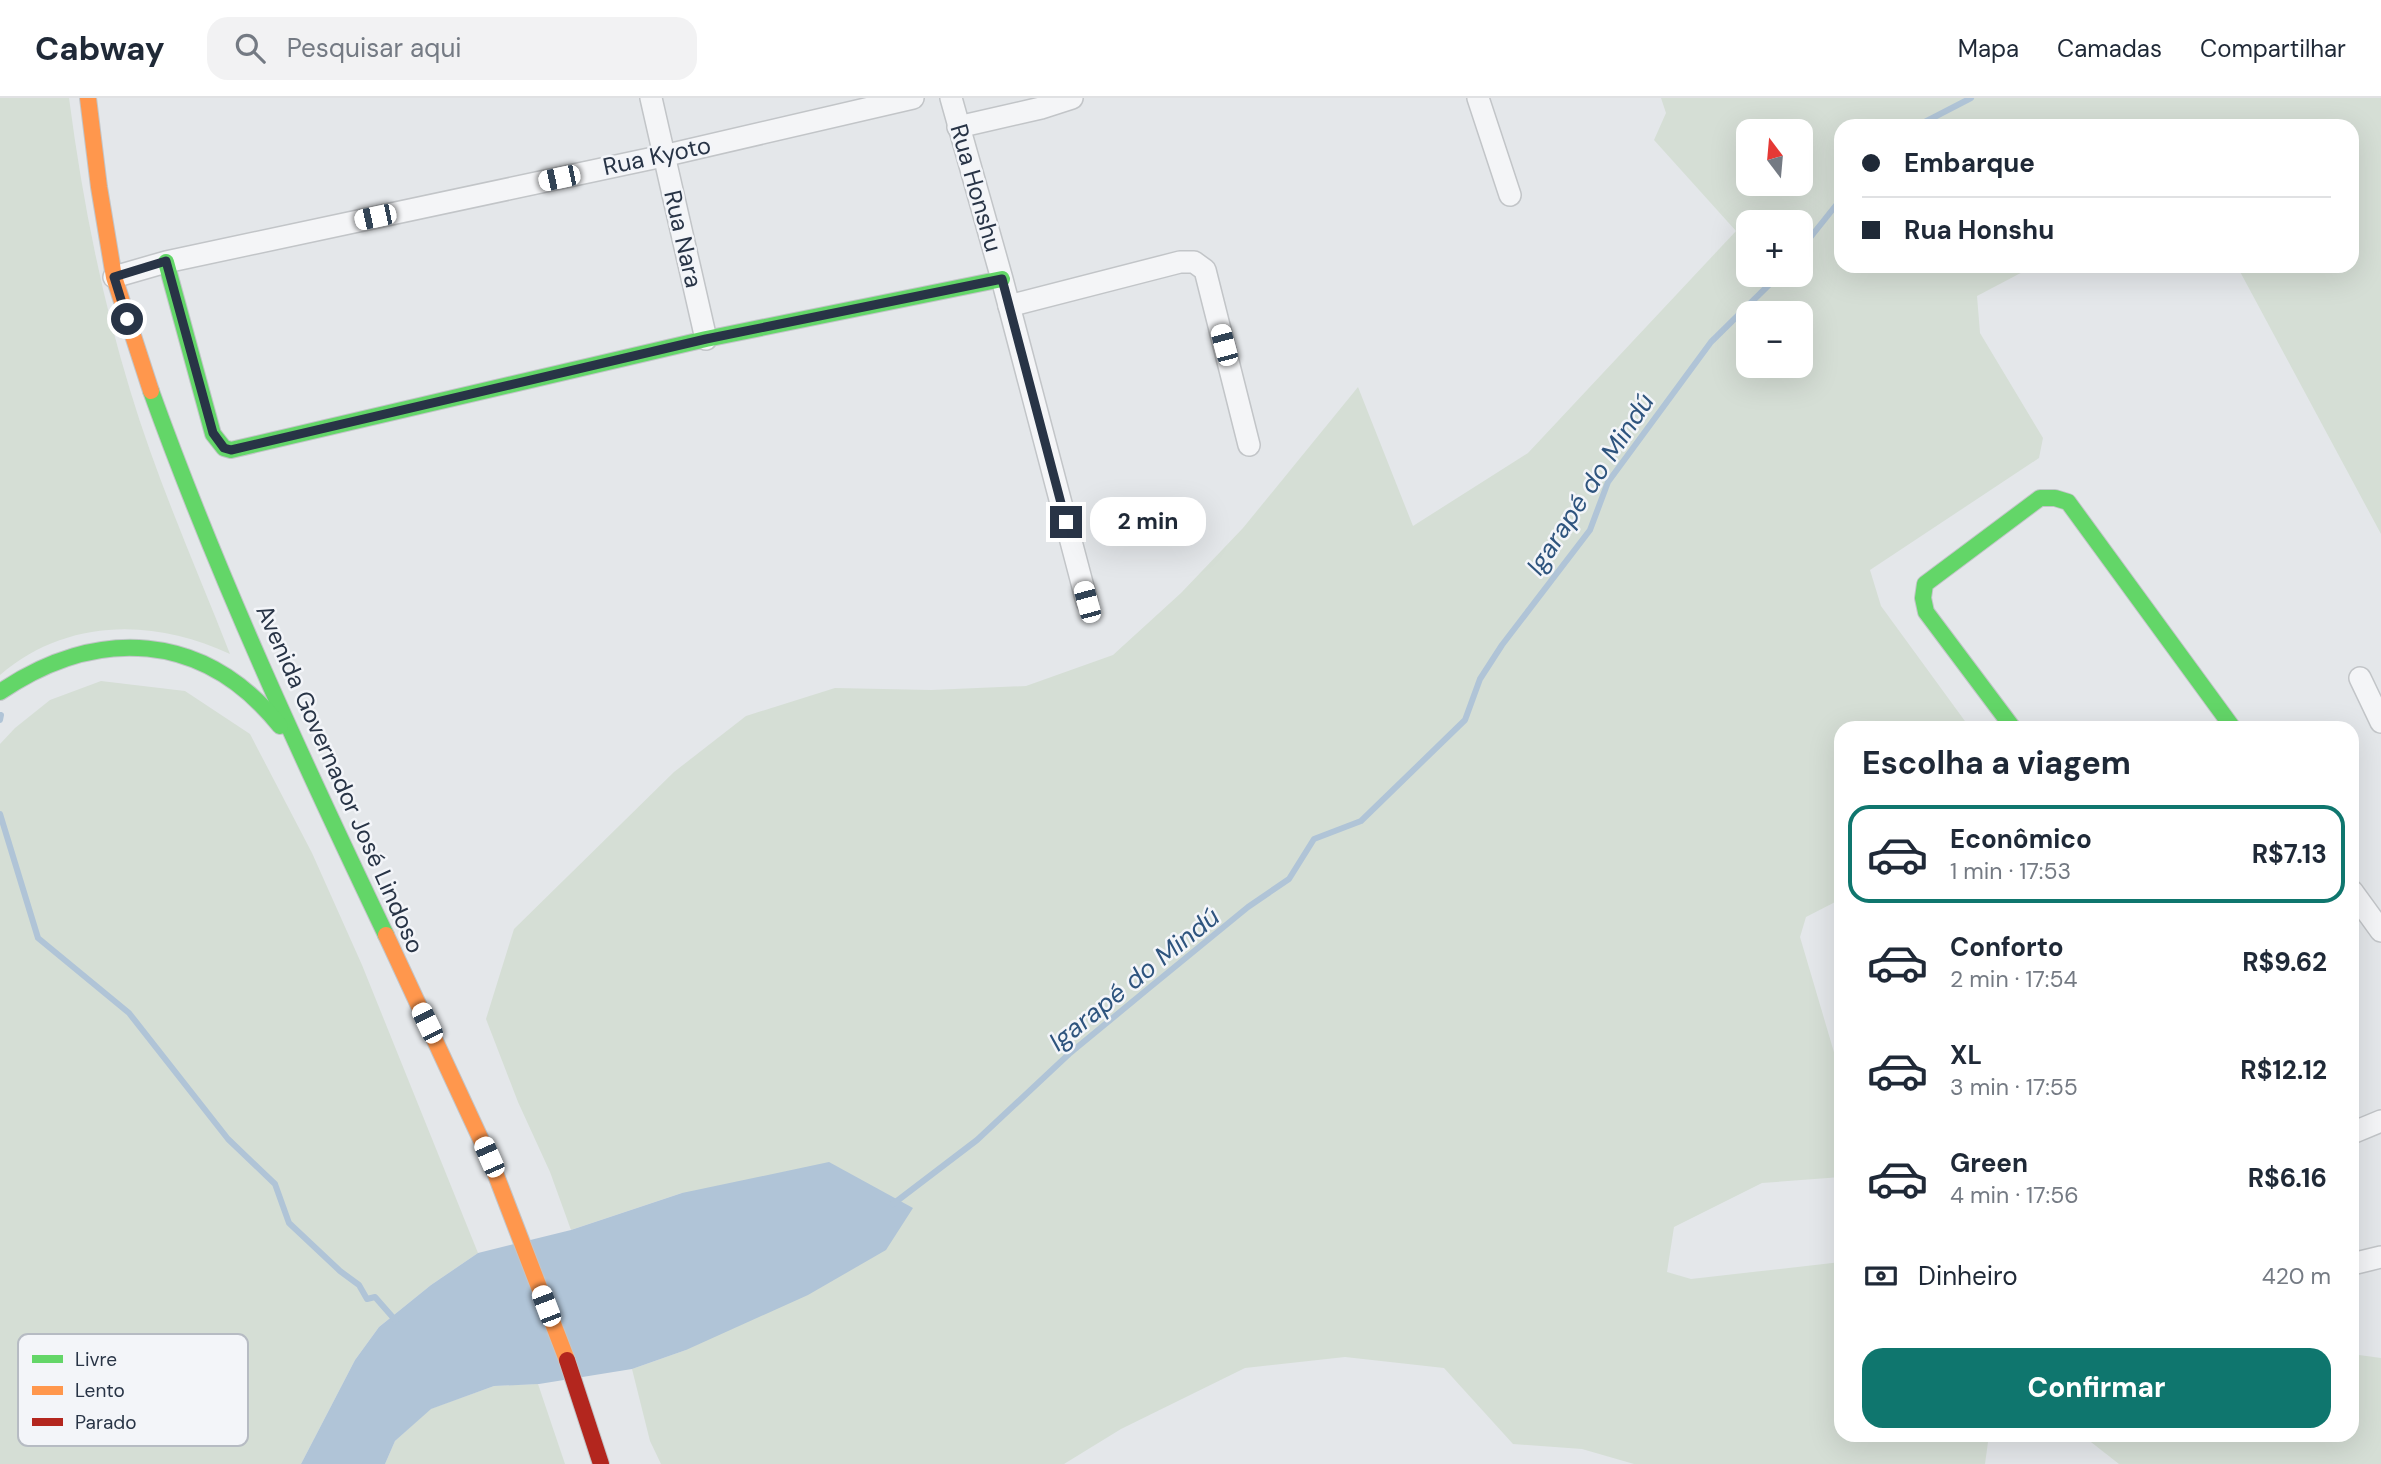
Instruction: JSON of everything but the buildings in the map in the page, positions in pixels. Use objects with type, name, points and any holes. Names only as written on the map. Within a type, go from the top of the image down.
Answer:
[{"type":"main road","name":"Avenida Governador José Lindoso","points":[[88,98],[114,277],[142,368],[180,471],[300,755],[489,1157],[575,1381],[601,1464]]},
{"type":"main road","points":[[166,261],[213,433],[224,448],[231,450],[706,339],[1002,279]]},
{"type":"main road","points":[[2008,721],[1926,612],[1923,598],[1925,584],[2040,498],[2055,498],[2068,502],[2228,721]]},
{"type":"main road","points":[[0,692],[22,676],[78,653],[124,647],[178,654],[228,676],[269,710],[300,755]]},
{"type":"street","name":"Rua Nara","points":[[651,98],[706,339]]},
{"type":"street","name":"Rua Kyoto","points":[[114,277],[166,261],[663,156],[913,98]]},
{"type":"street","name":"Rua Honshu","points":[[951,98],[1087,602]]},
{"type":"street","points":[[958,127],[1072,98]]},
{"type":"street","points":[[1478,98],[1510,195]]},
{"type":"street","points":[[1009,306],[1180,262],[1194,262],[1205,270],[1250,445]]},
{"type":"street","points":[[2360,678],[2381,722]]},
{"type":"street","points":[[2359,901],[2381,931]]},
{"type":"street","points":[[2359,1130],[2381,1121]]},
{"type":"street","points":[[2359,1262],[2381,1257]]},
{"type":"shaded area","points":[[0,98],[69,98],[93,246],[120,354],[152,457],[230,654],[171,634],[111,630],[82,634],[53,643],[26,656],[0,675]]},
{"type":"shaded area","points":[[1661,98],[2381,98],[2381,534],[2241,273],[2359,273],[2359,119],[1834,119],[1834,273],[2021,273],[1977,296],[1980,333],[2043,438],[2039,458],[1870,570],[1881,606],[1965,721],[1834,721],[1834,903],[1806,917],[1800,937],[1834,1052],[1834,1178],[1762,1183],[1674,1227],[1667,1272],[1691,1279],[1834,1263],[1834,1442],[1988,1442],[1985,1464],[1634,1464],[1582,1449],[1513,1444],[1444,1368],[1345,1357],[1245,1368],[1121,1429],[1064,1464],[661,1464],[650,1441],[632,1369],[686,1350],[682,1193],[571,1230],[550,1172],[518,1102],[486,1019],[514,929],[674,772],[746,716],[835,688],[931,690],[1026,686],[1113,655],[1181,593],[1243,528],[1358,387],[1413,526],[1528,453],[1736,231],[1654,140],[1666,113]]},
{"type":"shaded area","points":[[101,681],[185,691],[250,734],[312,853],[362,965],[478,1253],[431,1285],[379,1327],[355,1360],[301,1464],[0,1464],[0,744],[15,728],[50,700]]},
{"type":"shaded area","points":[[2359,1355],[2381,1358],[2381,1464],[2119,1464],[2091,1442],[2359,1442]]},
{"type":"shaded area","points":[[538,1384],[565,1464],[385,1464],[395,1441],[430,1409],[494,1386]]},
{"type":"water","points":[[829,1162],[913,1208],[886,1250],[808,1295],[686,1350],[632,1369],[539,1384],[494,1386],[431,1409],[395,1441],[385,1464],[301,1464],[355,1360],[379,1327],[431,1285],[478,1253],[571,1230],[682,1193]]},
{"type":"waterway","name":"Igarapé do Mindú","points":[[1930,119],[1971,98]]},
{"type":"waterway","name":"Igarapé do Mindú","points":[[1813,234],[1834,208]]},
{"type":"waterway","name":"Igarapé do Mindú","points":[[893,1204],[977,1140],[1069,1054],[1149,988],[1248,907],[1289,879],[1314,839],[1361,821],[1465,720],[1480,679],[1502,645],[1590,530],[1608,482],[1711,342],[1767,287]]},
{"type":"waterway","points":[[0,720],[1,715]]},
{"type":"waterway","points":[[0,814],[38,938],[129,1013],[228,1139],[275,1184],[289,1223],[340,1271],[359,1285],[367,1299],[375,1297],[396,1321]]},
{"type":"traffic: fast","points":[[166,262],[213,434],[224,448],[231,450],[706,339],[1002,279]]},
{"type":"traffic: fast","points":[[151,391],[232,598],[386,935]]},
{"type":"traffic: fast","points":[[2008,721],[1926,612],[1923,598],[1925,584],[2040,498],[2055,498],[2068,502],[2228,721]]},
{"type":"traffic: fast","points":[[0,692],[37,671],[74,656],[111,649],[148,649],[184,656],[218,671],[250,695],[280,726]]},
{"type":"traffic: slow","points":[[88,98],[114,277],[151,391]]},
{"type":"traffic: slow","points":[[386,935],[489,1157],[567,1360]]},
{"type":"traffic: jam","points":[[567,1360],[601,1464]]},
{"type":"route","points":[[127,319],[114,277],[166,261],[213,433],[224,448],[231,450],[706,339],[1002,279],[1066,522]]}]
